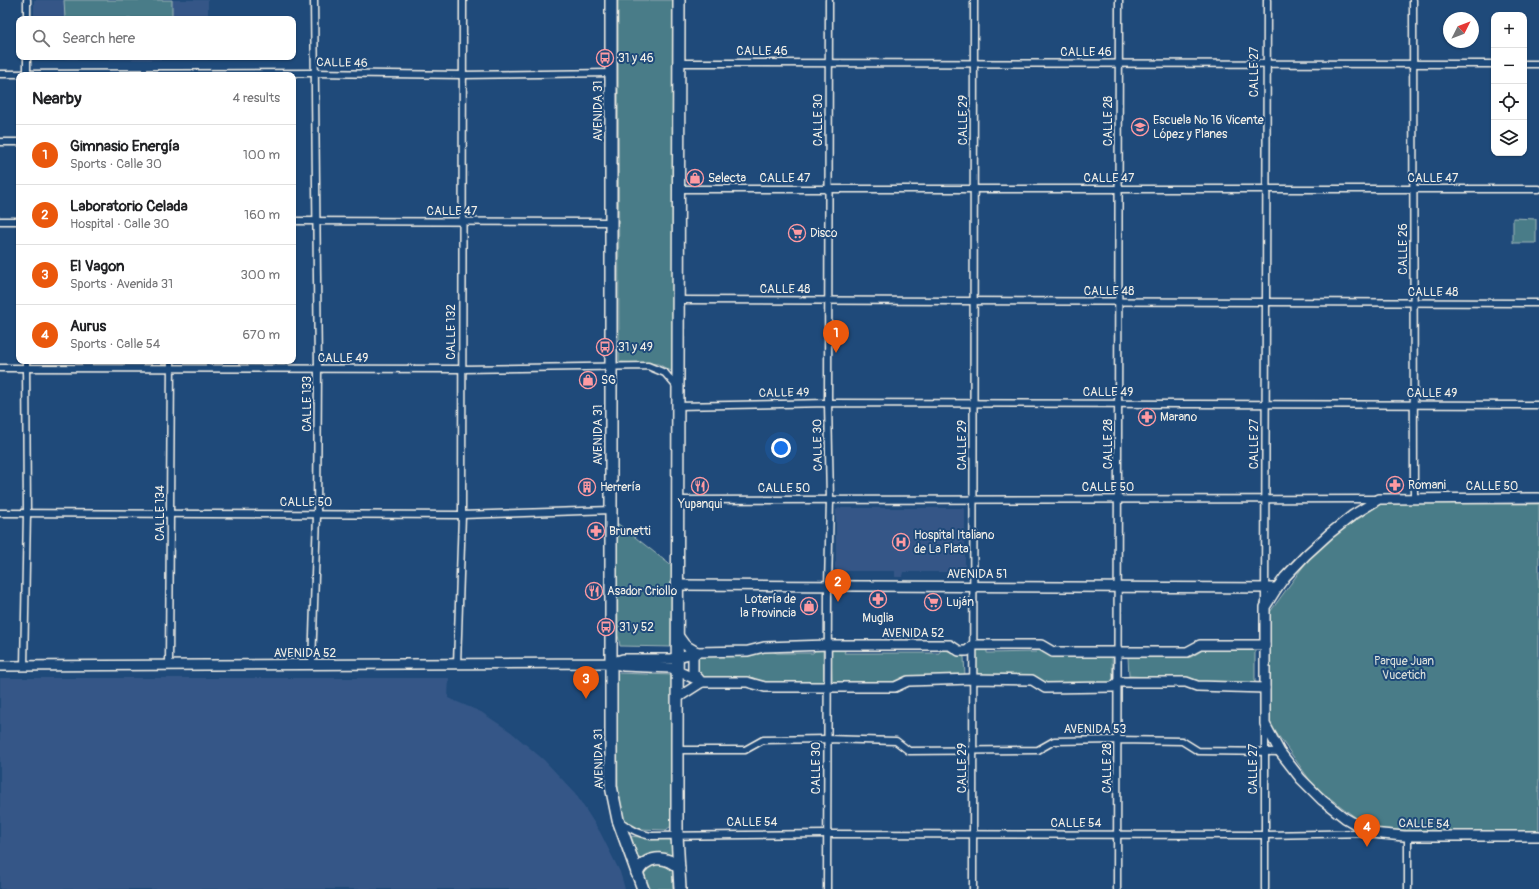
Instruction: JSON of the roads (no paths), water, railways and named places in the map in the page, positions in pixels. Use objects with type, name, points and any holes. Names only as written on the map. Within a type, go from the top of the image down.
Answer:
[{"type":"highway","name":"AVENIDA 31","points":[[611,0],[611,786],[618,820],[643,889]]},
{"type":"highway","points":[[679,0],[677,835],[680,889]]},
{"type":"highway","points":[[636,873],[643,864],[654,858],[668,860],[679,868]]},
{"type":"street","points":[[27,0],[27,16]]},
{"type":"street","name":"CALLE 133","points":[[312,665],[317,514],[318,369],[318,221],[314,73],[314,0]]},
{"type":"street","name":"CALLE 132","points":[[458,664],[462,515],[462,0]]},
{"type":"street","name":"CALLE 30","points":[[827,889],[828,586],[830,500],[828,403],[829,0]]},
{"type":"street","name":"CALLE 29","points":[[973,889],[974,0]]},
{"type":"street","name":"CALLE 28","points":[[1117,889],[1119,0]]},
{"type":"street","name":"CALLE 27","points":[[1265,889],[1267,0]]},
{"type":"street","name":"CALLE 26","points":[[1414,0],[1414,498]]},
{"type":"street","points":[[27,60],[27,72]]},
{"type":"street","name":"CALLE 46","points":[[679,63],[974,62],[1491,64]]},
{"type":"street","points":[[1527,64],[1539,64]]},
{"type":"street","name":"CALLE 46","points":[[296,73],[463,75],[611,73]]},
{"type":"street","name":"CALLE 46","points":[[0,74],[16,75]]},
{"type":"street","points":[[0,142],[16,142]]},
{"type":"street","name":"CALLE 47","points":[[678,189],[1539,189]]},
{"type":"street","points":[[0,221],[16,221]]},
{"type":"street","name":"CALLE 47","points":[[296,221],[611,222]]},
{"type":"street","name":"CALLE 48","points":[[678,300],[1539,303]]},
{"type":"street","points":[[24,666],[27,513],[26,364]]},
{"type":"street","name":"CALLE 49","points":[[0,368],[26,364],[171,368],[318,369],[462,369],[648,366],[665,373],[677,387]]},
{"type":"street","name":"CALLE 134","points":[[169,665],[171,364]]},
{"type":"street","name":"CALLE 49","points":[[677,406],[828,403],[1539,404]]},
{"type":"street","name":"CALLE 50","points":[[677,500],[1539,498]]},
{"type":"street","points":[[1250,588],[1259,592],[1265,604],[1306,555],[1353,515],[1379,499]]},
{"type":"street","name":"CALLE 50","points":[[0,513],[462,515],[611,510]]},
{"type":"street","name":"AVENIDA 51","points":[[677,585],[1118,586],[1277,588]]},
{"type":"street","points":[[677,634],[685,645],[697,652],[693,656],[693,673],[702,682],[677,698]]},
{"type":"street","name":"AVENIDA 52","points":[[0,666],[611,663],[623,660],[670,659],[697,652],[748,650],[764,646],[950,645],[960,651],[967,652],[973,645],[1041,645],[1053,652],[1187,652],[1200,646],[1265,645]]},
{"type":"street","name":"AVENIDA 52","points":[[611,663],[623,666],[671,668],[702,682],[748,682],[765,687],[895,687],[908,681],[973,679],[1032,680],[1045,688],[1113,687],[1118,682],[1186,682],[1197,686],[1265,688]]},
{"type":"street","points":[[1265,724],[1280,752],[1302,779],[1322,800],[1346,818],[1371,833]]},
{"type":"street","name":"AVENIDA 53","points":[[677,750],[745,750],[763,740],[827,739],[896,741],[909,751],[1038,750],[1054,740],[1118,740],[1182,741],[1198,751],[1280,752]]},
{"type":"street","name":"CALLE 54","points":[[618,820],[631,830],[640,834],[651,836],[827,834],[1265,835],[1371,833],[1408,836],[1539,836]]},
{"type":"street","points":[[1408,836],[1408,889]]},
{"type":"place","name":"31 y 46","points":[[605,58]]},
{"type":"place","name":"Escuela Nº 16 Vicente López y Planes","points":[[1140,127]]},
{"type":"place","name":"Selecta","points":[[695,178]]},
{"type":"place","name":"Disco","points":[[797,233]]},
{"type":"place","name":"31 y 49","points":[[605,347]]},
{"type":"place","name":"Gimnasio Energía","points":[[836,353]]},
{"type":"place","name":"SG","points":[[588,380]]},
{"type":"place","name":"Marano","points":[[1147,417]]},
{"type":"place","name":"Romani","points":[[1395,485]]},
{"type":"place","name":"Yupanqui","points":[[700,486]]},
{"type":"place","name":"Herrería","points":[[587,487]]},
{"type":"place","name":"Brunetti","points":[[596,531]]},
{"type":"place","name":"Hospital Italiano de La Plata","points":[[901,542]]},
{"type":"place","name":"Asador Criollo","points":[[594,591]]},
{"type":"place","name":"Muglia","points":[[878,599]]},
{"type":"place","name":"Laboratorio Celada","points":[[838,602]]},
{"type":"place","name":"Luján","points":[[933,602]]},
{"type":"place","name":"Lotería de la Provincia","points":[[809,606]]},
{"type":"place","name":"31 y 52","points":[[606,627]]},
{"type":"place","name":"El Vagon","points":[[586,699]]},
{"type":"place","name":"Aurus","points":[[1367,847]]},
{"type":"park label","name":"Parque Juan Vucetich","points":[[1404,668]]}]
